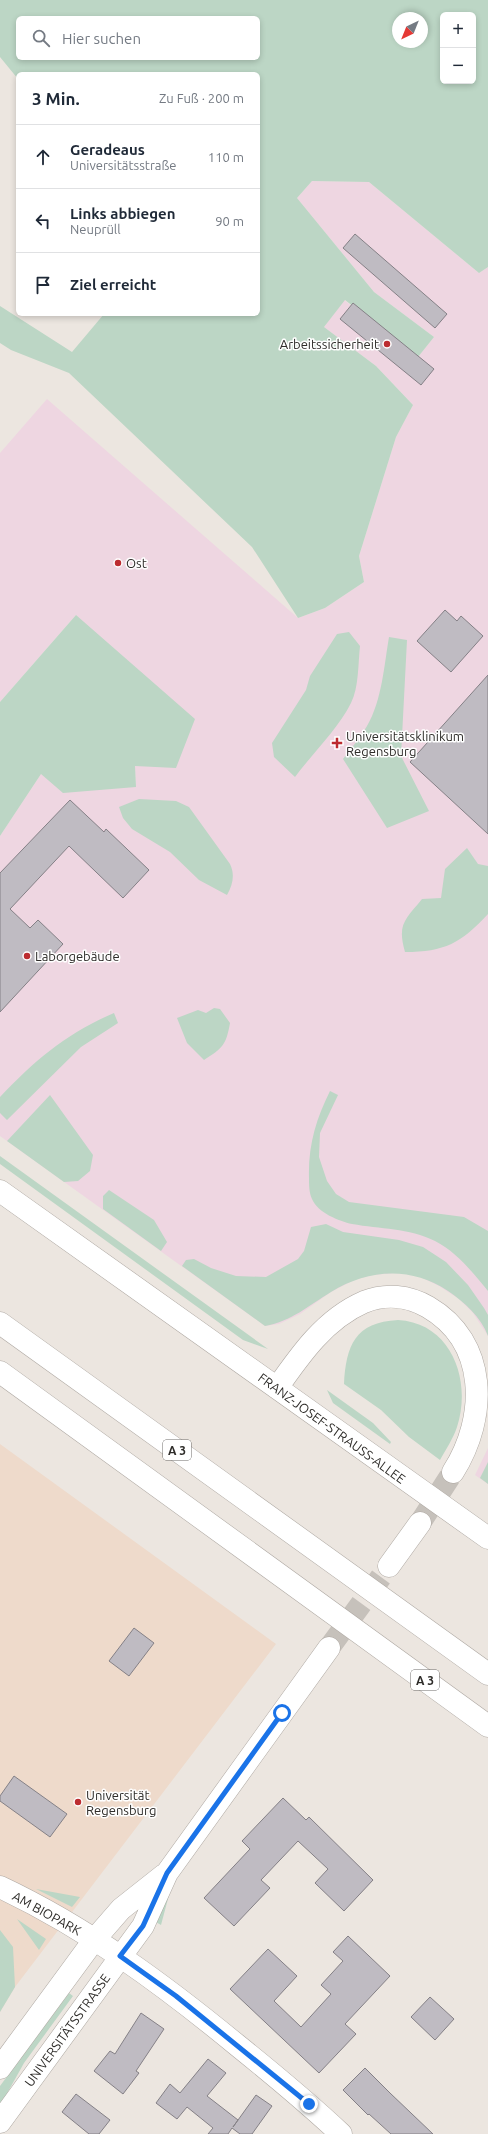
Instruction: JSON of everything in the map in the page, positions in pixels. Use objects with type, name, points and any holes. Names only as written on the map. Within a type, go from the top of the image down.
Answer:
[{"type":"main road","name":"FRANZ-JOSEF-STRAUSS-ALLEE","points":[[0,1191],[488,1538]]},
{"type":"main road","points":[[277,1388],[298,1357],[326,1326],[350,1309],[366,1301],[382,1298],[400,1296],[416,1301],[448,1320],[463,1338],[475,1364],[478,1389],[477,1412],[470,1436],[453,1472]]},
{"type":"main road","name":"A 3","points":[[0,1323],[488,1674]]},
{"type":"main road","name":"A 3","points":[[0,1372],[488,1726]]},
{"type":"main road","points":[[389,1566],[420,1523]]},
{"type":"main road","name":"UNIVERSITÄTSSTRASSE","points":[[0,2122],[143,1926],[167,1873],[330,1648]]},
{"type":"main road","name":"UNIVERSITÄTSSTRASSE","points":[[0,2068],[94,1940],[121,1909],[167,1873]]},
{"type":"main road","name":"AM BIOPARK","points":[[0,1888],[43,1909],[94,1940],[120,1956],[176,1996],[309,2104],[342,2134]]},
{"type":"shaded area","name":"Universitätsklinikum Regensburg","points":[[312,181],[369,182],[479,273],[488,267],[488,1336],[473,1313],[459,1299],[439,1286],[416,1275],[396,1273],[372,1275],[354,1280],[331,1292],[300,1314],[279,1324],[265,1326],[0,1136],[0,836],[41,774],[136,787],[135,766],[76,615],[0,702],[0,453],[47,399],[298,618],[325,608],[364,582],[359,556],[396,437],[413,405],[376,366],[324,327],[344,300],[418,357],[434,337],[374,292],[297,198]]},
{"type":"shaded area","name":"Universität Regensburg","points":[[0,1444],[276,1644],[15,1987],[0,2012]]},
{"type":"shaded area","points":[[488,1448],[488,1484],[475,1475]]},
{"type":"green space","points":[[0,0],[488,0],[488,267],[479,273],[369,182],[312,181],[297,198],[374,292],[434,337],[418,357],[345,300],[324,327],[376,366],[413,405],[396,437],[359,556],[364,582],[325,608],[298,618],[252,547],[69,373],[11,350],[0,343],[0,306],[72,352],[102,316],[260,316],[260,72],[16,72],[16,77],[0,57]]},
{"type":"green space","points":[[76,615],[195,719],[176,768],[135,766],[136,787],[63,793],[41,774],[0,836],[0,702]]},
{"type":"green space","points":[[349,632],[360,646],[357,683],[354,697],[346,713],[332,732],[295,777],[274,757],[272,743],[306,690],[310,676],[337,634]]},
{"type":"green space","points":[[389,637],[407,640],[401,756],[429,811],[387,828],[343,759],[361,735],[372,716],[382,683]]},
{"type":"green space","points":[[139,799],[176,801],[189,807],[232,868],[233,880],[227,895],[199,880],[170,852],[132,829],[123,818],[119,807]]},
{"type":"green space","points":[[467,848],[478,864],[488,866],[488,914],[469,932],[451,944],[442,948],[431,950],[405,952],[402,935],[404,923],[422,899],[441,898],[445,869]]},
{"type":"green space","points":[[214,1008],[220,1009],[230,1023],[223,1045],[220,1049],[204,1060],[187,1043],[177,1018],[198,1010],[206,1013]]},
{"type":"green space","points":[[114,1013],[118,1023],[81,1047],[7,1120],[0,1113],[0,1097],[39,1059],[81,1029]]},
{"type":"green space","points":[[330,1091],[338,1095],[320,1133],[319,1157],[327,1181],[336,1194],[349,1202],[464,1217],[488,1231],[488,1291],[457,1257],[435,1241],[405,1231],[347,1223],[329,1216],[315,1204],[311,1197],[309,1188],[310,1155],[317,1122]]},
{"type":"green space","points":[[50,1095],[93,1155],[90,1171],[78,1181],[64,1182],[7,1141]]},
{"type":"green space","points":[[0,1156],[268,1349],[243,1340],[0,1164]]},
{"type":"green space","points":[[109,1190],[154,1220],[167,1242],[161,1251],[103,1209],[103,1196]]},
{"type":"green space","points":[[326,1224],[343,1232],[399,1240],[423,1247],[446,1262],[468,1285],[488,1315],[488,1336],[481,1322],[460,1300],[434,1283],[419,1277],[404,1274],[390,1274],[375,1275],[360,1279],[345,1284],[292,1317],[275,1324],[265,1326],[182,1266],[186,1260],[194,1259],[211,1268],[236,1276],[266,1277],[298,1259],[304,1251],[311,1227]]},
{"type":"green space","points":[[398,1320],[417,1324],[432,1332],[444,1343],[453,1357],[459,1374],[462,1391],[461,1409],[457,1427],[440,1460],[409,1437],[381,1410],[344,1384],[347,1358],[356,1338],[363,1331],[372,1326],[383,1322]]},
{"type":"green space","points":[[327,1390],[373,1423],[391,1442],[390,1444],[333,1403]]},
{"type":"green space","points":[[488,1462],[488,1484],[480,1478]]},
{"type":"green space","points":[[36,1889],[80,1897],[72,1907]]},
{"type":"green space","points":[[169,1895],[161,1925],[154,1921]]},
{"type":"green space","points":[[17,1919],[46,1939],[39,1950]]},
{"type":"green space","points":[[0,1930],[13,1947],[15,1987],[0,2012]]},
{"type":"green space","points":[[69,1993],[73,1996],[24,2063],[0,2106],[0,2086]]},
{"type":"building","points":[[355,234],[447,314],[435,328],[343,248]]},
{"type":"building","name":"Arbeitssicherheit","points":[[353,303],[434,369],[421,385],[340,319]]},
{"type":"building","points":[[445,610],[457,621],[461,616],[483,636],[451,672],[417,641]]},
{"type":"building","points":[[488,675],[488,834],[410,762]]},
{"type":"building","points":[[70,800],[104,832],[106,829],[149,870],[123,898],[69,846],[10,909],[30,928],[38,920],[63,944],[0,1012],[0,873]]},
{"type":"building","points":[[134,1628],[154,1643],[129,1676],[109,1661]]},
{"type":"building","points":[[14,1776],[67,1814],[50,1837],[0,1801],[0,1796]]},
{"type":"building","points":[[283,1798],[306,1820],[309,1817],[373,1880],[344,1911],[315,1883],[328,1869],[298,1841],[261,1880],[270,1888],[234,1926],[204,1898],[250,1849],[242,1841]]},
{"type":"building","points":[[348,1936],[390,1976],[345,2024],[356,2034],[319,2073],[230,1989],[268,1949],[297,1976],[274,2001],[301,2027],[331,1994],[321,1985],[343,1961],[333,1952]]},
{"type":"building","points":[[430,1997],[454,2019],[435,2040],[411,2017]]},
{"type":"building","points":[[141,2013],[164,2029],[136,2071],[139,2073],[123,2094],[94,2071],[110,2051],[115,2054]]},
{"type":"building","points":[[208,2059],[226,2073],[207,2096],[238,2120],[233,2127],[256,2095],[272,2106],[252,2134],[240,2134],[232,2128],[228,2134],[208,2134],[213,2128],[187,2107],[177,2119],[156,2103],[170,2084],[180,2093]]},
{"type":"building","points":[[365,2068],[433,2134],[391,2134],[369,2114],[368,2115],[343,2090]]},
{"type":"building","points":[[76,2094],[110,2120],[99,2134],[89,2134],[62,2112]]},
{"type":"tunnel","points":[[420,1523],[453,1472]]},
{"type":"tunnel","points":[[329,1648],[389,1566]]},
{"type":"place","name":"Arbeitssicherheit","points":[[387,344]]},
{"type":"place","name":"Ost","points":[[118,563]]},
{"type":"place","name":"Universitätsklinikum Regensburg","points":[[337,743]]},
{"type":"place","name":"Laborgebäude","points":[[27,956]]},
{"type":"place","name":"Universität Regensburg","points":[[78,1802]]},
{"type":"route","points":[[282,1713],[167,1873],[143,1926],[120,1956],[176,1996],[309,2104]]}]
